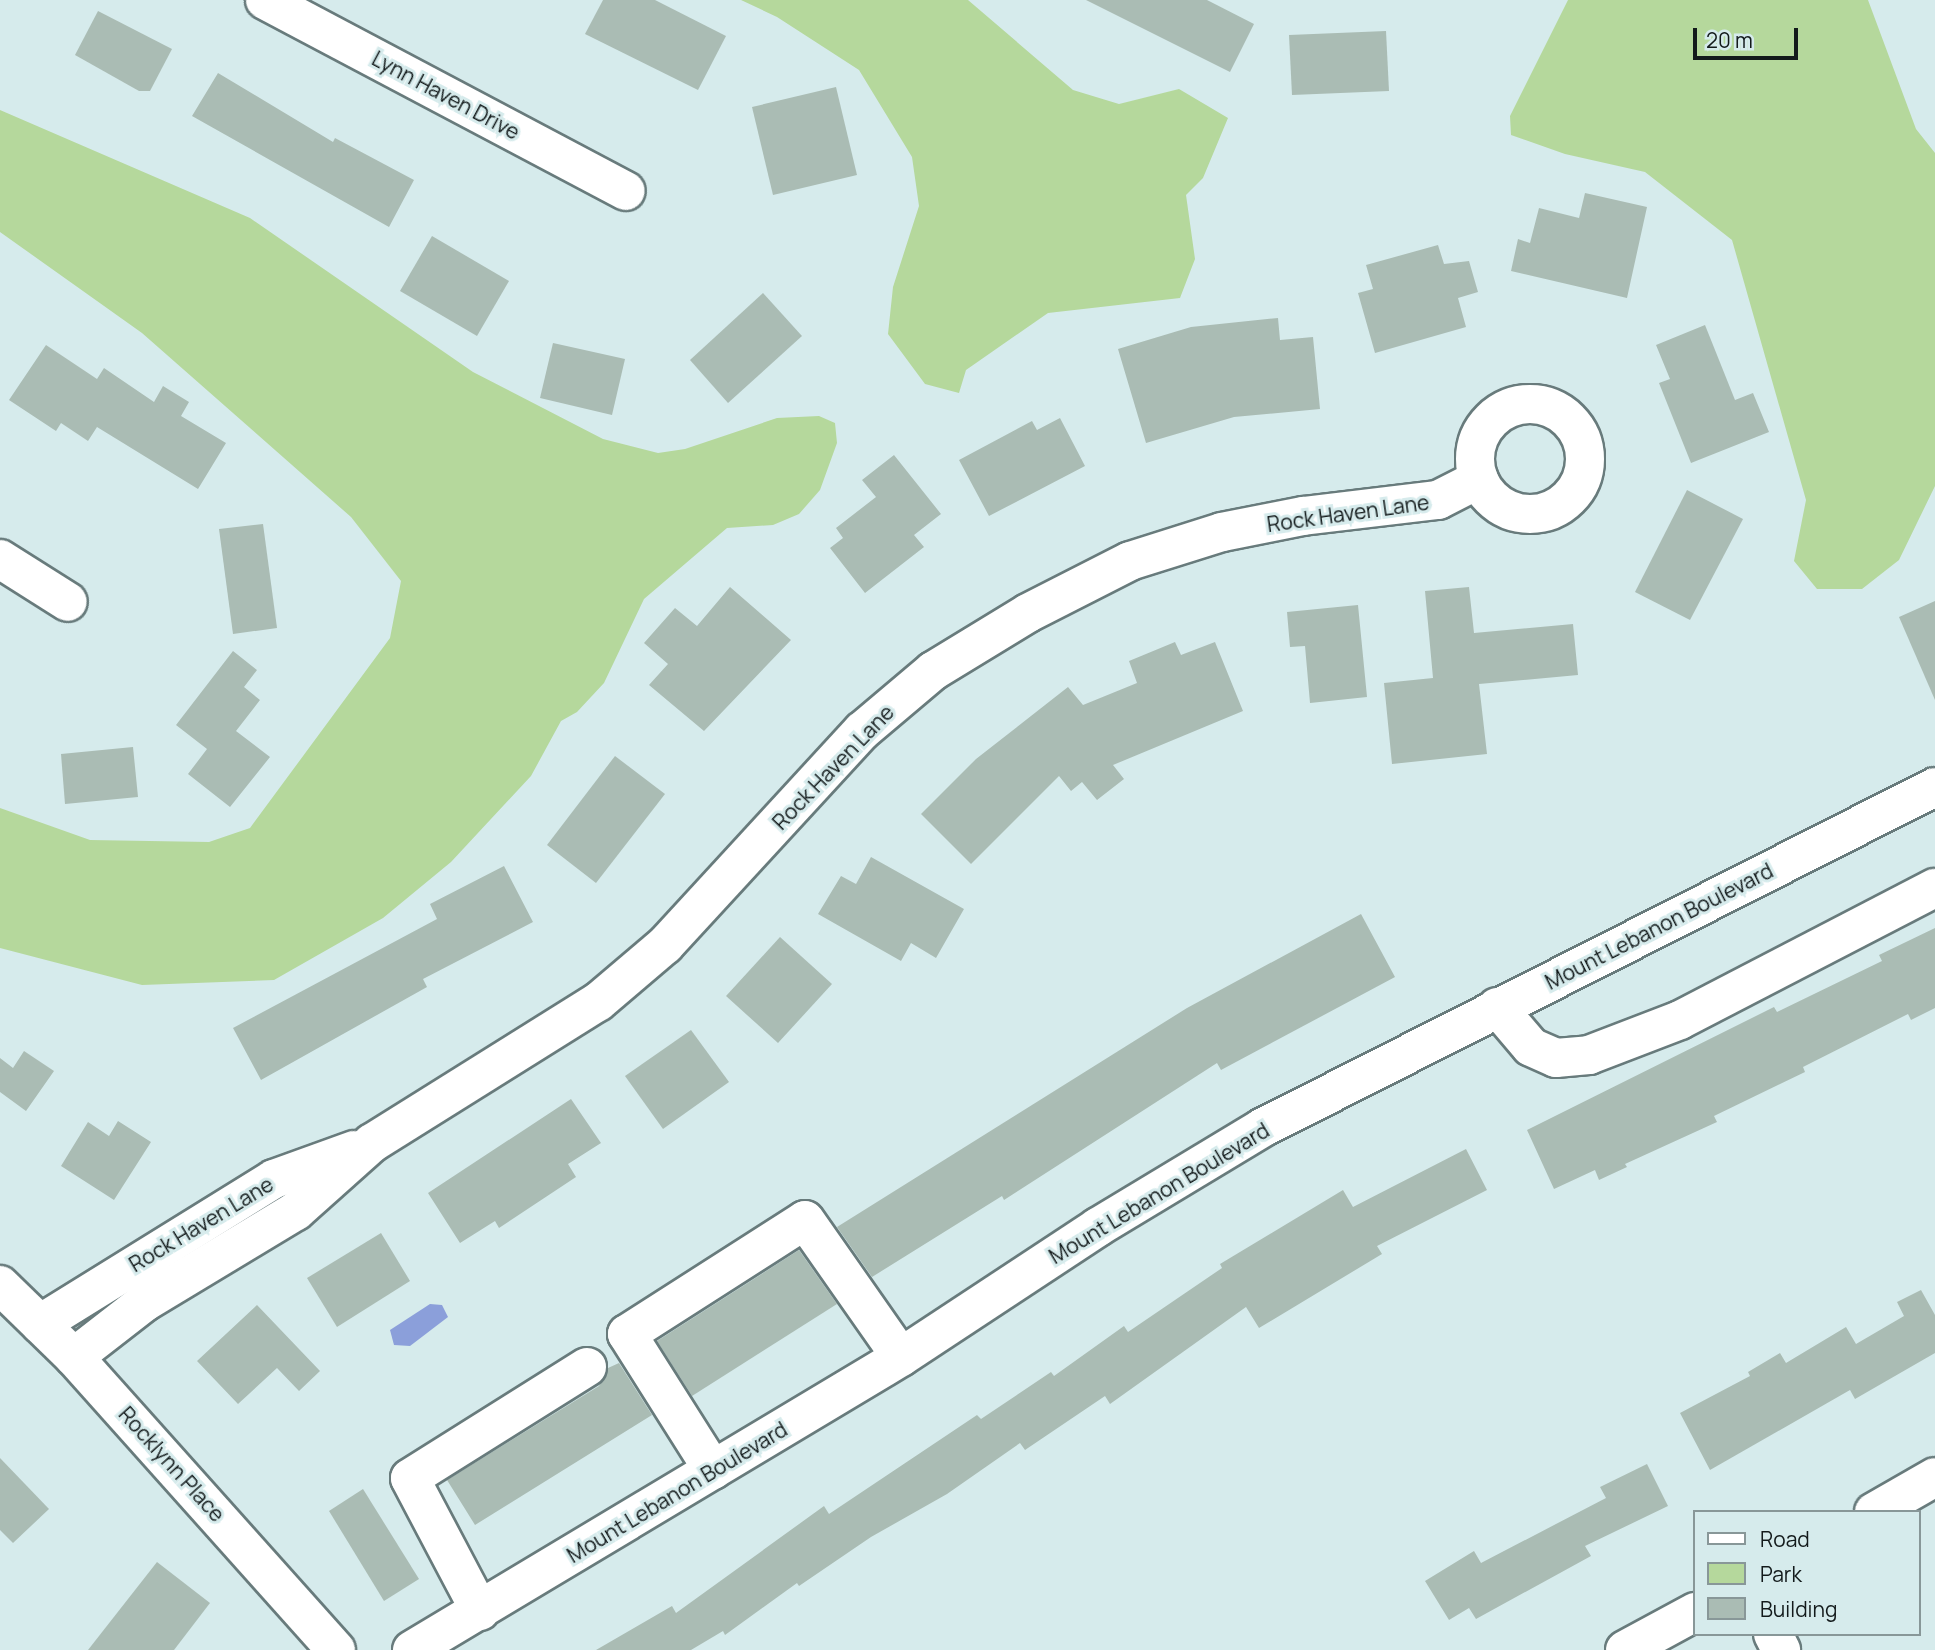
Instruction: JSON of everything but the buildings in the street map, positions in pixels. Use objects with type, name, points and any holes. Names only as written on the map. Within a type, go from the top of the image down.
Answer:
[{"type":"street","name":"Lynn Haven Drive","points":[[265,0],[626,191]]},
{"type":"street","name":"Rock Haven Lane","points":[[74,1357],[145,1302],[296,1211],[372,1143],[598,1002],[665,945],[862,732],[933,671],[1028,613],[1130,561],[1222,532],[1303,516],[1438,500],[1479,479]]},
{"type":"street","points":[[0,559],[68,601]]},
{"type":"street","name":"Mount Lebanon Boulevard","points":[[412,1650],[901,1357],[1098,1227],[1262,1128],[1935,787]]},
{"type":"street","points":[[1497,1007],[1531,1047],[1556,1058],[1589,1055],[1680,1020],[1935,888]]},
{"type":"street","name":"Rock Haven Lane","points":[[40,1324],[274,1179],[372,1143]]},
{"type":"street","points":[[210,1217],[230,1251]]},
{"type":"street","points":[[713,1471],[627,1334],[805,1220],[901,1357]]},
{"type":"street","name":"Rocklynn Place","points":[[0,1285],[74,1357],[336,1650]]},
{"type":"street","points":[[480,1611],[411,1478],[587,1367]]},
{"type":"street","points":[[1877,1510],[1935,1477]]},
{"type":"street","points":[[1625,1650],[1694,1613]]},
{"type":"green space","points":[[741,0],[968,0],[1073,90],[1119,104],[1179,89],[1228,118],[1203,178],[1186,195],[1195,259],[1180,298],[1048,313],[966,370],[959,393],[925,384],[888,334],[893,287],[919,206],[912,157],[859,70],[777,17]]},
{"type":"green space","points":[[1568,0],[1868,0],[1916,129],[1935,153],[1935,486],[1899,560],[1862,589],[1817,589],[1794,561],[1806,500],[1732,240],[1645,172],[1565,154],[1511,135],[1510,116]]},
{"type":"green space","points":[[0,110],[250,218],[473,372],[603,439],[658,453],[685,449],[777,418],[819,416],[835,423],[837,443],[820,490],[799,514],[773,525],[727,528],[644,599],[604,683],[577,712],[561,721],[531,776],[451,862],[383,918],[274,980],[142,985],[0,948],[0,808],[90,840],[209,842],[250,828],[390,638],[401,581],[351,517],[142,333],[0,232]]},
{"type":"water","points":[[430,1304],[442,1305],[448,1317],[410,1346],[394,1345],[390,1330]]}]
